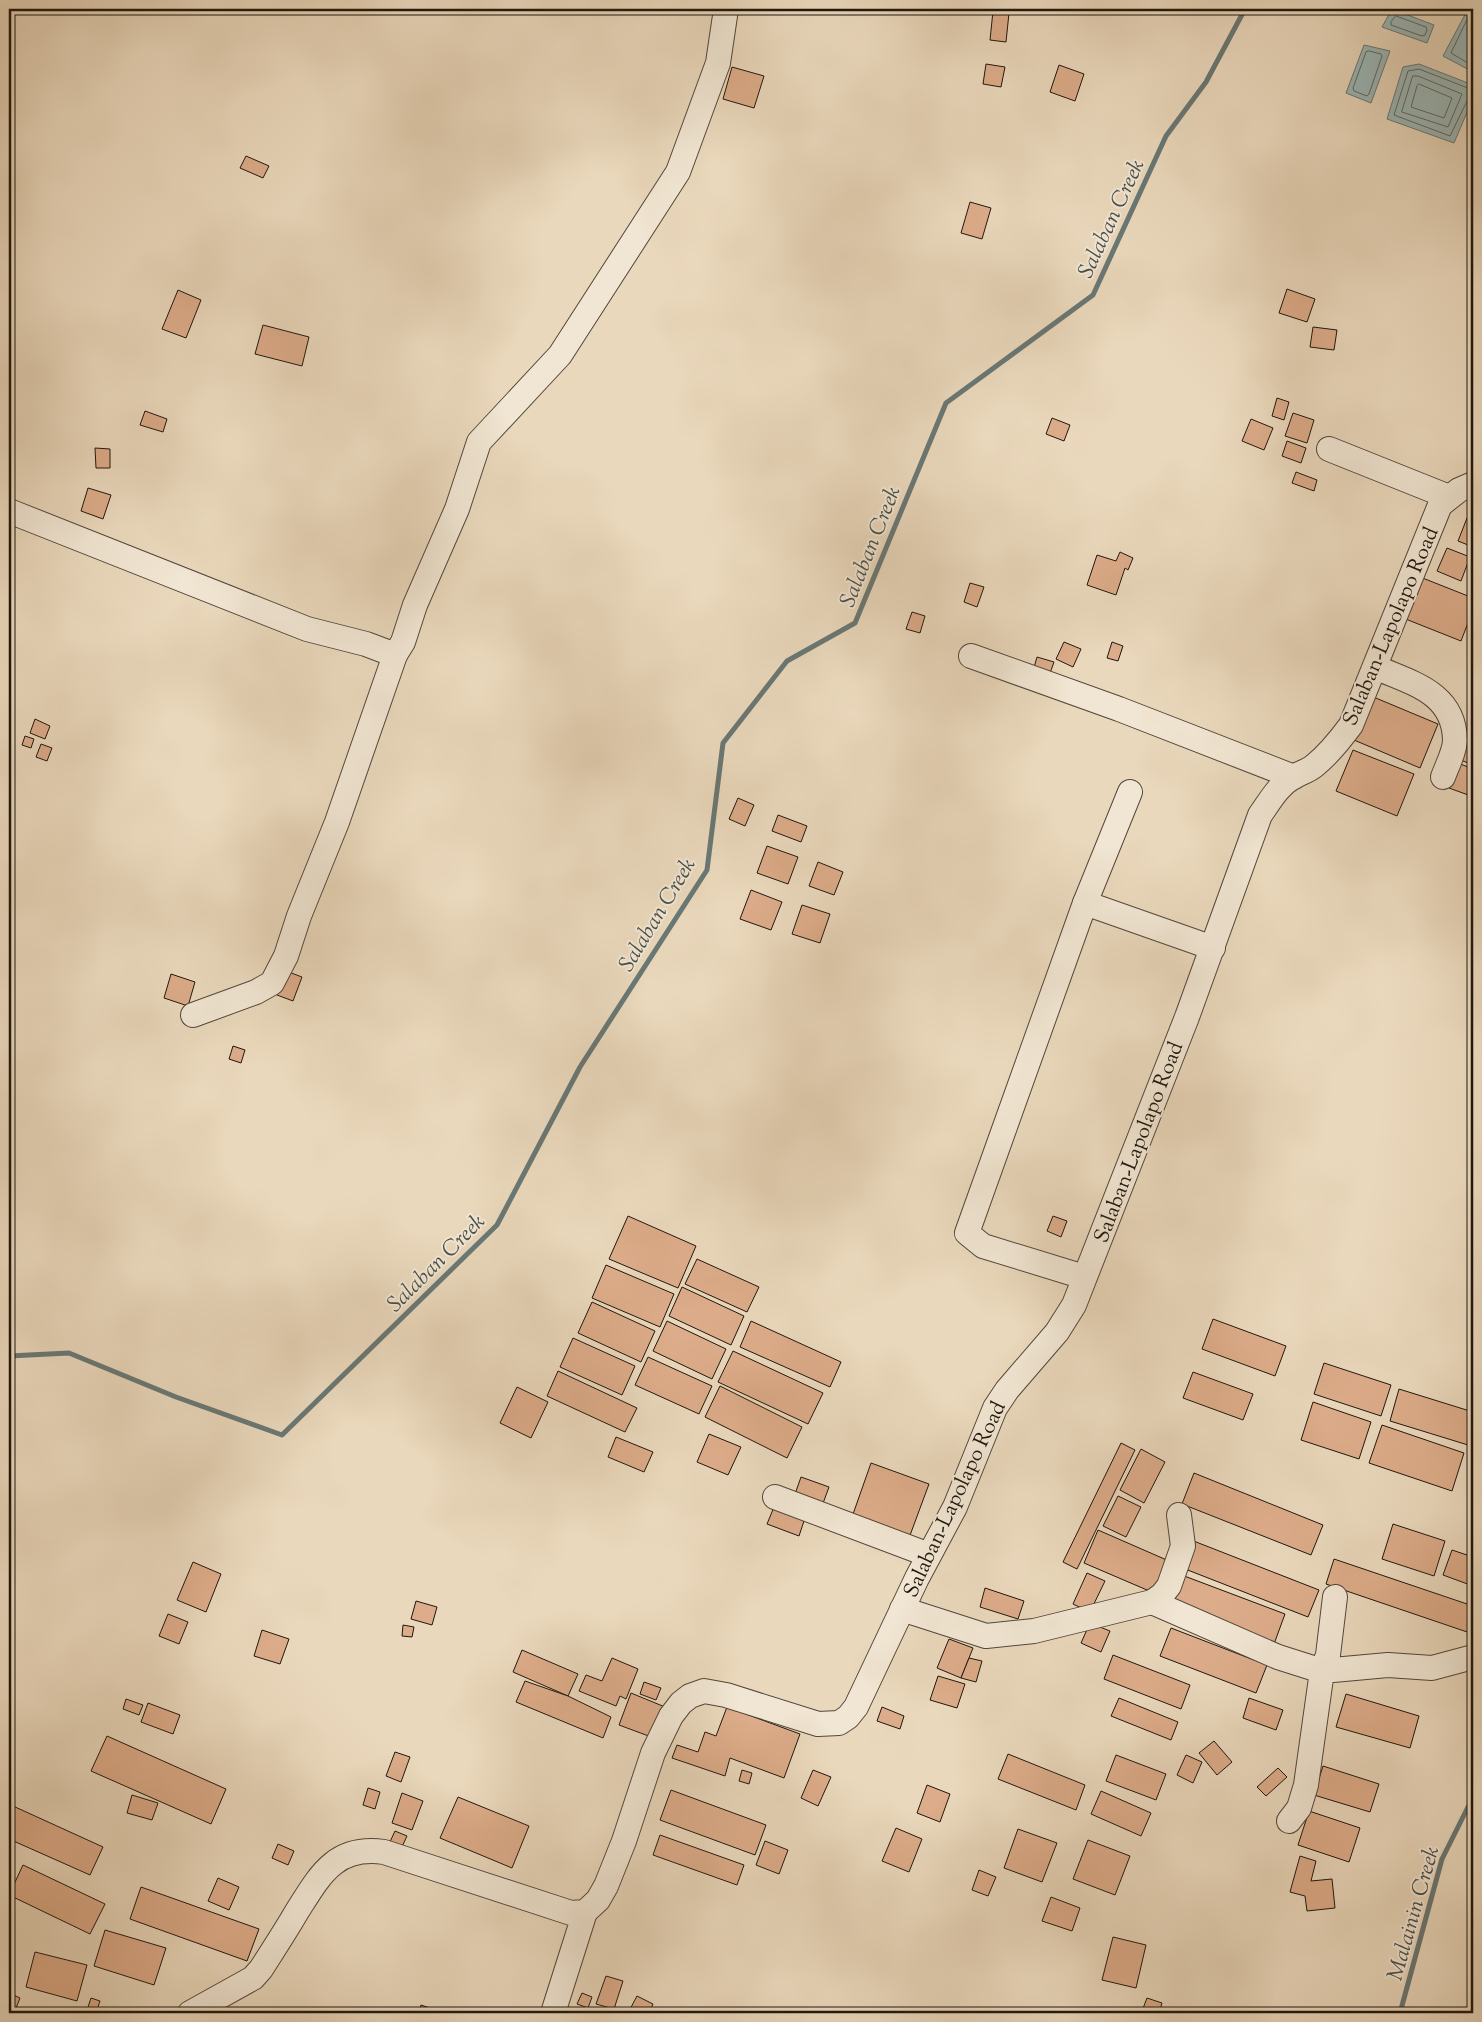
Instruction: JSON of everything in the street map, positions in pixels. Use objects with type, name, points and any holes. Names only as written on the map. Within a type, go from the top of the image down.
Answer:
[{"type":"street","points":[[193,1015],[256,992],[272,983],[286,956],[299,916],[337,822],[395,655],[403,642],[415,605],[457,509],[479,442],[560,355],[678,172],[718,63],[726,9]]},
{"type":"street","points":[[1329,449],[1450,498]]},
{"type":"street","name":"Salaban-Lapolapo Road","points":[[585,1912],[598,1900],[606,1886],[624,1841],[653,1753],[671,1716],[681,1703],[690,1696],[704,1691],[726,1695],[818,1724],[839,1724],[856,1708],[902,1609],[954,1507],[995,1408],[1006,1390],[1057,1332],[1074,1305],[1213,948],[1260,815],[1272,796],[1283,784],[1312,767],[1335,747],[1351,725],[1440,505],[1459,490],[1473,484]]},
{"type":"street","points":[[9,511],[307,629],[366,644],[395,655]]},
{"type":"street","points":[[972,656],[1119,709],[1294,777]]},
{"type":"street","points":[[1375,667],[1433,693],[1444,704],[1455,740],[1443,777]]},
{"type":"street","points":[[1084,1277],[982,1246],[967,1233],[1085,903],[1130,792]]},
{"type":"street","points":[[1085,903],[1213,948]]},
{"type":"street","points":[[775,1498],[929,1555]]},
{"type":"street","points":[[902,1609],[986,1636],[1034,1631],[1152,1602],[1162,1595],[1169,1586],[1183,1546],[1179,1515]]},
{"type":"street","points":[[1289,1821],[1299,1808],[1306,1785],[1322,1671],[1328,1655],[1335,1597]]},
{"type":"street","points":[[1152,1602],[1278,1657],[1322,1671],[1388,1666],[1432,1668],[1473,1657]]},
{"type":"street","points":[[190,2013],[253,1978],[261,1969],[322,1872],[337,1860],[370,1850],[384,1852],[571,1913],[585,1912],[552,2013]]},
{"type":"water","points":[[1392,9],[1434,25],[1427,43],[1382,27]]},
{"type":"water","points":[[1468,9],[1473,9],[1473,72],[1443,56]]},
{"type":"water","points":[[1364,45],[1390,51],[1371,103],[1346,93]]},
{"type":"water","points":[[1419,64],[1473,85],[1473,98],[1454,143],[1387,119],[1403,67]]},
{"type":"building","points":[[993,11],[1009,13],[1006,42],[990,40]]},
{"type":"building","points":[[986,64],[1005,67],[1001,87],[983,84]]},
{"type":"building","points":[[1059,65],[1084,74],[1075,101],[1050,92]]},
{"type":"building","points":[[732,67],[764,76],[754,108],[723,99]]},
{"type":"building","points":[[246,156],[269,166],[263,178],[240,168]]},
{"type":"building","points":[[970,202],[991,208],[982,239],[961,233]]},
{"type":"building","points":[[1287,289],[1315,299],[1307,322],[1279,313]]},
{"type":"building","points":[[178,290],[201,300],[186,338],[162,329]]},
{"type":"building","points":[[263,325],[309,337],[302,366],[255,354]]},
{"type":"building","points":[[1313,327],[1337,330],[1334,350],[1310,347]]},
{"type":"building","points":[[1277,398],[1289,402],[1284,420],[1272,416]]},
{"type":"building","points":[[145,411],[167,419],[163,432],[140,425]]},
{"type":"building","points":[[1293,413],[1314,420],[1307,443],[1285,436]]},
{"type":"building","points":[[1052,418],[1070,425],[1064,441],[1046,434]]},
{"type":"building","points":[[1251,419],[1273,428],[1264,450],[1242,441]]},
{"type":"building","points":[[1287,441],[1306,448],[1301,463],[1282,456]]},
{"type":"building","points":[[95,448],[110,449],[110,468],[96,468]]},
{"type":"building","points":[[1296,472],[1317,480],[1314,491],[1292,483]]},
{"type":"building","points":[[88,488],[111,495],[103,519],[81,511]]},
{"type":"building","points":[[1467,518],[1473,521],[1473,547],[1458,541]]},
{"type":"building","points":[[1447,548],[1470,557],[1461,581],[1437,571]]},
{"type":"building","points":[[1120,552],[1133,558],[1128,570],[1125,568],[1116,595],[1087,585],[1097,555],[1116,561]]},
{"type":"building","points":[[1415,575],[1473,598],[1473,610],[1461,641],[1398,616]]},
{"type":"building","points":[[970,583],[984,587],[977,607],[964,602]]},
{"type":"building","points":[[912,612],[925,616],[920,633],[906,629]]},
{"type":"building","points":[[1064,642],[1081,649],[1073,667],[1056,659]]},
{"type":"building","points":[[1112,642],[1123,646],[1118,661],[1107,658]]},
{"type":"building","points":[[1037,657],[1054,662],[1049,676],[1033,671]]},
{"type":"building","points":[[1371,696],[1438,724],[1420,768],[1354,740]]},
{"type":"building","points":[[35,719],[50,726],[45,739],[30,733]]},
{"type":"building","points":[[1470,727],[1473,728],[1473,765],[1458,759]]},
{"type":"building","points":[[25,736],[34,739],[31,748],[22,745]]},
{"type":"building","points":[[41,744],[52,748],[47,761],[36,757]]},
{"type":"building","points":[[1353,750],[1414,774],[1397,816],[1336,791]]},
{"type":"building","points":[[1458,763],[1473,769],[1471,796],[1449,788]]},
{"type":"building","points":[[738,798],[754,805],[745,826],[729,819]]},
{"type":"building","points":[[778,815],[807,826],[801,842],[772,831]]},
{"type":"building","points":[[767,846],[798,857],[788,884],[757,873]]},
{"type":"building","points":[[818,862],[843,872],[834,895],[809,886]]},
{"type":"building","points":[[751,890],[782,902],[771,930],[740,919]]},
{"type":"building","points":[[802,905],[830,914],[820,943],[792,934]]},
{"type":"building","points":[[286,971],[302,977],[293,1001],[277,995]]},
{"type":"building","points":[[171,974],[195,982],[188,1006],[164,998]]},
{"type":"building","points":[[233,1046],[245,1050],[241,1063],[229,1059]]},
{"type":"building","points":[[628,1216],[696,1246],[678,1288],[609,1259]]},
{"type":"building","points":[[1053,1216],[1067,1221],[1061,1237],[1047,1231]]},
{"type":"building","points":[[697,1259],[759,1287],[747,1312],[685,1284]]},
{"type":"building","points":[[606,1265],[674,1294],[660,1327],[592,1298]]},
{"type":"building","points":[[682,1287],[744,1316],[731,1345],[669,1316]]},
{"type":"building","points":[[592,1302],[655,1331],[641,1362],[578,1333]]},
{"type":"building","points":[[1213,1319],[1286,1346],[1275,1376],[1202,1349]]},
{"type":"building","points":[[667,1321],[726,1349],[712,1379],[653,1351]]},
{"type":"building","points":[[751,1321],[841,1362],[830,1387],[740,1347]]},
{"type":"building","points":[[573,1338],[635,1366],[622,1395],[560,1367]]},
{"type":"building","points":[[733,1351],[823,1393],[808,1424],[718,1382]]},
{"type":"building","points":[[648,1357],[712,1386],[699,1414],[635,1385]]},
{"type":"building","points":[[1324,1363],[1391,1385],[1381,1416],[1314,1394]]},
{"type":"building","points":[[558,1371],[637,1408],[625,1432],[547,1396]]},
{"type":"building","points":[[1193,1372],[1253,1394],[1243,1420],[1183,1398]]},
{"type":"building","points":[[720,1386],[802,1427],[787,1458],[705,1417]]},
{"type":"building","points":[[517,1387],[548,1402],[531,1438],[500,1423]]},
{"type":"building","points":[[1399,1389],[1473,1412],[1473,1428],[1468,1445],[1390,1421]]},
{"type":"building","points":[[1313,1402],[1371,1422],[1359,1459],[1301,1440]]},
{"type":"building","points":[[1382,1425],[1464,1453],[1452,1491],[1369,1463]]},
{"type":"building","points":[[709,1434],[741,1447],[728,1475],[697,1462]]},
{"type":"building","points":[[616,1437],[653,1452],[644,1472],[608,1457]]},
{"type":"building","points":[[1121,1443],[1135,1450],[1077,1569],[1063,1562]]},
{"type":"building","points":[[1141,1449],[1165,1462],[1144,1503],[1120,1490]]},
{"type":"building","points":[[871,1463],[929,1484],[909,1538],[852,1517]]},
{"type":"building","points":[[1194,1473],[1323,1525],[1311,1555],[1182,1504]]},
{"type":"building","points":[[801,1477],[829,1487],[822,1506],[794,1497]]},
{"type":"building","points":[[1118,1496],[1141,1507],[1126,1537],[1103,1526]]},
{"type":"building","points":[[774,1507],[805,1518],[799,1536],[767,1524]]},
{"type":"building","points":[[1393,1524],[1445,1541],[1434,1576],[1382,1559]]},
{"type":"building","points":[[1098,1530],[1169,1561],[1154,1593],[1084,1563]]},
{"type":"building","points":[[1191,1540],[1319,1590],[1308,1617],[1180,1567]]},
{"type":"building","points":[[1452,1550],[1473,1557],[1473,1586],[1443,1575]]},
{"type":"building","points":[[1334,1559],[1473,1606],[1473,1634],[1326,1584]]},
{"type":"building","points":[[193,1562],[221,1574],[206,1612],[177,1600]]},
{"type":"building","points":[[1087,1573],[1105,1581],[1090,1612],[1073,1604]]},
{"type":"building","points":[[1179,1574],[1285,1614],[1274,1644],[1168,1604]]},
{"type":"building","points":[[985,1588],[1024,1601],[1018,1619],[980,1607]]},
{"type":"building","points":[[416,1601],[437,1607],[432,1625],[411,1619]]},
{"type":"building","points":[[168,1614],[188,1622],[179,1644],[159,1636]]},
{"type":"building","points":[[1090,1623],[1110,1631],[1101,1652],[1081,1643]]},
{"type":"building","points":[[403,1625],[414,1627],[412,1637],[402,1636]]},
{"type":"building","points":[[1171,1628],[1267,1665],[1256,1693],[1160,1656]]},
{"type":"building","points":[[262,1630],[289,1639],[280,1664],[254,1656]]},
{"type":"building","points":[[949,1639],[973,1648],[961,1678],[937,1668]]},
{"type":"building","points":[[522,1650],[578,1674],[568,1696],[513,1672]]},
{"type":"building","points":[[1113,1655],[1190,1685],[1181,1709],[1104,1679]]},
{"type":"building","points":[[612,1658],[638,1669],[626,1699],[620,1696],[616,1706],[579,1691],[586,1675],[602,1681]]},
{"type":"building","points":[[969,1658],[982,1661],[976,1682],[961,1678]]},
{"type":"building","points":[[938,1676],[965,1684],[957,1708],[930,1700]]},
{"type":"building","points":[[525,1681],[568,1696],[611,1717],[603,1738],[516,1702]]},
{"type":"building","points":[[644,1682],[661,1688],[656,1700],[640,1694]]},
{"type":"building","points":[[631,1693],[665,1707],[654,1738],[619,1725]]},
{"type":"building","points":[[1346,1694],[1419,1716],[1410,1748],[1336,1727]]},
{"type":"building","points":[[1119,1698],[1178,1722],[1171,1740],[1111,1716]]},
{"type":"building","points":[[1249,1698],[1283,1710],[1276,1730],[1243,1718]]},
{"type":"building","points":[[126,1699],[143,1705],[139,1715],[123,1709]]},
{"type":"building","points":[[148,1703],[180,1715],[173,1734],[141,1722]]},
{"type":"building","points":[[727,1707],[800,1734],[784,1778],[730,1758],[725,1776],[672,1758],[677,1745],[698,1752],[705,1732],[716,1736]]},
{"type":"building","points":[[882,1707],[904,1716],[900,1729],[877,1721]]},
{"type":"building","points":[[107,1736],[226,1789],[211,1824],[91,1771]]},
{"type":"building","points":[[1214,1741],[1232,1762],[1217,1775],[1199,1753]]},
{"type":"building","points":[[395,1752],[410,1757],[401,1782],[386,1776]]},
{"type":"building","points":[[1008,1754],[1085,1785],[1076,1810],[998,1779]]},
{"type":"building","points":[[1116,1755],[1166,1774],[1156,1800],[1106,1781]]},
{"type":"building","points":[[1186,1755],[1202,1762],[1193,1783],[1177,1775]]},
{"type":"building","points":[[1323,1766],[1379,1784],[1370,1812],[1314,1795]]},
{"type":"building","points":[[1278,1768],[1287,1777],[1266,1796],[1257,1787]]},
{"type":"building","points":[[742,1770],[752,1773],[749,1784],[739,1781]]},
{"type":"building","points":[[813,1770],[831,1777],[818,1806],[801,1798]]},
{"type":"building","points":[[927,1785],[950,1794],[940,1822],[917,1813]]},
{"type":"building","points":[[368,1788],[380,1792],[375,1809],[363,1805]]},
{"type":"building","points":[[671,1790],[766,1825],[755,1855],[660,1820]]},
{"type":"building","points":[[1101,1791],[1151,1813],[1141,1836],[1091,1814]]},
{"type":"building","points":[[402,1793],[423,1801],[412,1830],[392,1823]]},
{"type":"building","points":[[132,1795],[158,1803],[152,1820],[127,1813]]},
{"type":"building","points":[[458,1797],[529,1826],[512,1868],[440,1838]]},
{"type":"building","points":[[13,1806],[103,1847],[90,1875],[9,1839],[9,1816]]},
{"type":"building","points":[[1309,1811],[1360,1828],[1349,1862],[1298,1845]]},
{"type":"building","points":[[896,1828],[922,1839],[909,1872],[882,1861]]},
{"type":"building","points":[[1018,1829],[1057,1843],[1042,1882],[1004,1868]]},
{"type":"building","points":[[395,1831],[407,1836],[401,1849],[389,1844]]},
{"type":"building","points":[[660,1835],[744,1865],[737,1885],[653,1855]]},
{"type":"building","points":[[1088,1840],[1130,1856],[1115,1895],[1073,1879]]},
{"type":"building","points":[[765,1841],[788,1850],[779,1874],[756,1865]]},
{"type":"building","points":[[278,1844],[294,1851],[288,1865],[272,1858]]},
{"type":"building","points":[[1300,1856],[1316,1861],[1311,1881],[1332,1879],[1335,1908],[1307,1911],[1305,1896],[1290,1892]]},
{"type":"building","points":[[23,1865],[105,1904],[90,1934],[9,1895]]},
{"type":"building","points":[[979,1870],[996,1877],[988,1896],[972,1890]]},
{"type":"building","points":[[218,1878],[239,1887],[229,1910],[208,1901]]},
{"type":"building","points":[[141,1887],[259,1929],[247,1961],[130,1919]]},
{"type":"building","points":[[1051,1897],[1080,1908],[1072,1931],[1042,1921]]},
{"type":"building","points":[[105,1930],[166,1948],[154,1985],[94,1966]]},
{"type":"building","points":[[1113,1937],[1146,1945],[1136,1988],[1102,1980]]},
{"type":"building","points":[[35,1952],[87,1965],[77,2001],[26,1987]]},
{"type":"building","points":[[606,1976],[623,1981],[614,2009],[596,2004]]},
{"type":"building","points":[[9,1993],[20,1998],[14,2013],[9,2011]]},
{"type":"building","points":[[582,1993],[592,1997],[588,2008],[577,2004]]},
{"type":"building","points":[[637,1996],[653,2004],[649,2013],[628,2013]]},
{"type":"building","points":[[91,1998],[100,2001],[96,2013],[86,2013]]},
{"type":"building","points":[[1147,1998],[1162,2003],[1159,2013],[1142,2011]]},
{"type":"building","points":[[421,2005],[445,2013],[418,2013]]},
{"type":"waterway","name":"Salaban Creek","points":[[9,1356],[69,1353],[176,1397],[282,1435],[497,1225],[580,1067],[707,870],[723,743],[787,661],[855,623],[946,403],[1093,295],[1166,136],[1206,82],[1245,9]]},
{"type":"waterway","name":"Malainin Creek","points":[[1400,2013],[1442,1859],[1473,1797]]}]
